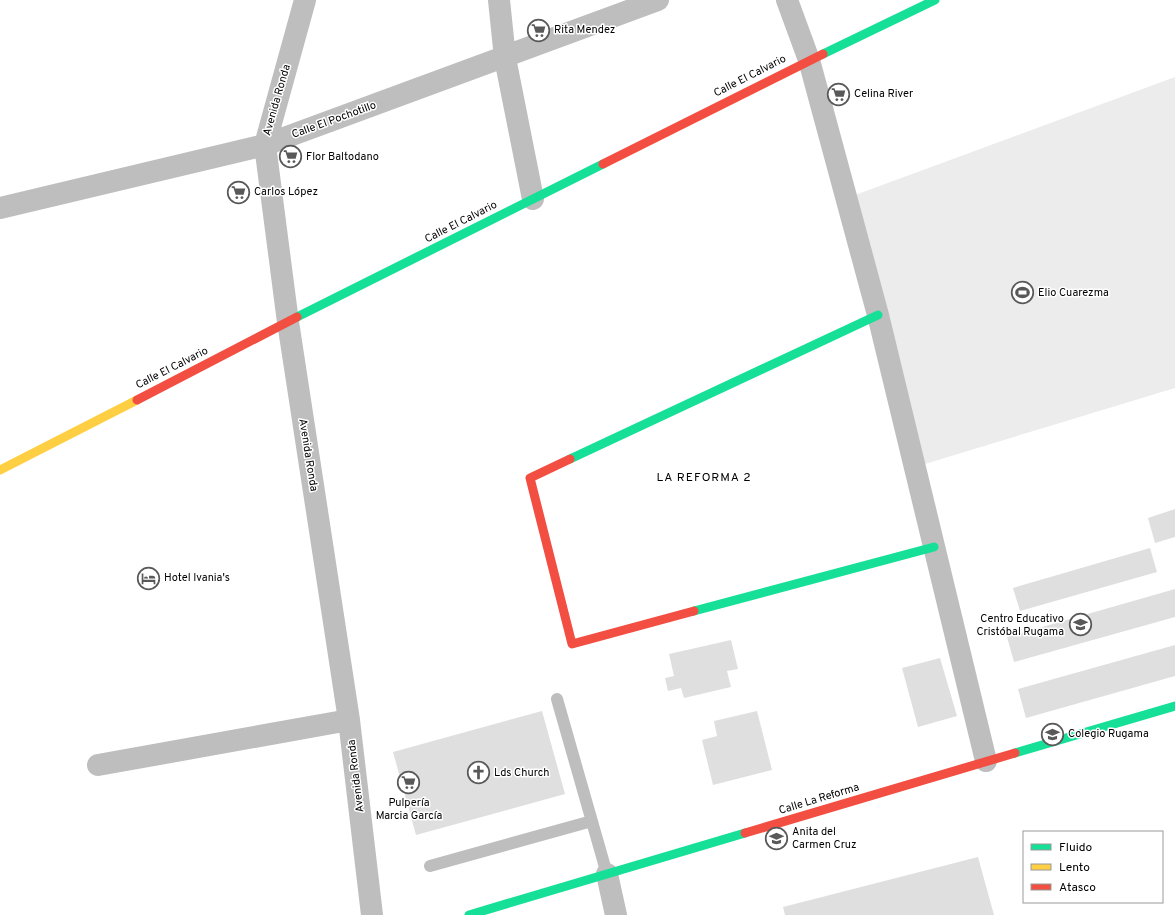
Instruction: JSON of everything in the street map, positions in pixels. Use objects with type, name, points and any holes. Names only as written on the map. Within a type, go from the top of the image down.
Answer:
[{"type":"street","name":"Avenida Ronda","points":[[305,0],[265,145],[288,322],[349,720],[372,915]]},
{"type":"street","points":[[499,0],[505,58],[533,199]]},
{"type":"street","name":"Calle El Pochotillo","points":[[0,208],[265,145],[505,58],[658,0]]},
{"type":"street","points":[[786,0],[809,60],[878,316],[986,761]]},
{"type":"street","name":"Calle El Calvario","points":[[0,470],[288,322],[809,60],[936,0]]},
{"type":"street","points":[[878,316],[530,478],[572,644],[934,547]]},
{"type":"street","name":"Calle La Reforma","points":[[469,915],[1175,706]]},
{"type":"street","points":[[98,765],[349,720]]},
{"type":"street","points":[[607,874],[616,915]]},
{"type":"lane","points":[[557,699],[607,874]]},
{"type":"lane","points":[[430,866],[592,822]]},
{"type":"shaded area","name":"Elio Cuarezma","points":[[1175,77],[1175,388],[915,467],[847,198]]},
{"type":"building","points":[[1175,509],[1175,537],[1155,543],[1148,518]]},
{"type":"building","points":[[1150,548],[1157,572],[1020,611],[1013,588]]},
{"type":"building","points":[[1175,589],[1175,617],[1014,662],[1007,637]]},
{"type":"building","points":[[731,640],[738,669],[727,671],[731,687],[684,698],[681,688],[668,691],[665,678],[674,676],[669,654]]},
{"type":"building","points":[[1175,645],[1175,676],[1026,718],[1018,689]]},
{"type":"building","points":[[940,658],[957,716],[918,727],[902,668]]},
{"type":"building","name":"Lds Church","points":[[542,711],[565,794],[416,835],[393,752]]},
{"type":"building","points":[[757,711],[772,770],[713,785],[702,740],[717,736],[714,721]]},
{"type":"building","points":[[978,857],[994,915],[785,915],[783,907]]},
{"type":"traffic: fast","points":[[823,54],[935,0]]},
{"type":"traffic: fast","points":[[297,317],[603,164]]},
{"type":"traffic: fast","points":[[570,459],[878,315]]},
{"type":"traffic: fast","points":[[694,611],[934,547]]},
{"type":"traffic: fast","points":[[1015,753],[1175,706]]},
{"type":"traffic: fast","points":[[469,915],[745,833]]},
{"type":"traffic: slow","points":[[0,470],[137,400]]},
{"type":"traffic: jam","points":[[603,164],[823,54]]},
{"type":"traffic: jam","points":[[137,400],[297,317]]},
{"type":"traffic: jam","points":[[570,459],[530,478],[572,644],[694,611]]},
{"type":"traffic: jam","points":[[745,833],[1015,753]]},
{"type":"place","name":"Rita Mendez","points":[[538,30]]},
{"type":"place","name":"Celina River","points":[[838,94]]},
{"type":"place","name":"Flor Baltodano","points":[[290,157]]},
{"type":"place","name":"Carlos López","points":[[238,192]]},
{"type":"place","name":"Elio Cuarezma","points":[[1023,293]]},
{"type":"place","name":"Hotel Ivania's","points":[[148,578]]},
{"type":"place","name":"Centro Educativo Cristóbal Rugama","points":[[1080,625]]},
{"type":"place","name":"Colegio Rugama","points":[[1053,734]]},
{"type":"place","name":"Lds Church","points":[[479,773]]},
{"type":"place","name":"Pulpería Marcia García","points":[[409,783]]},
{"type":"place","name":"Anita del Carmen Cruz","points":[[776,838]]},
{"type":"district","name":"LA REFORMA 2","points":[[704,478]]}]
